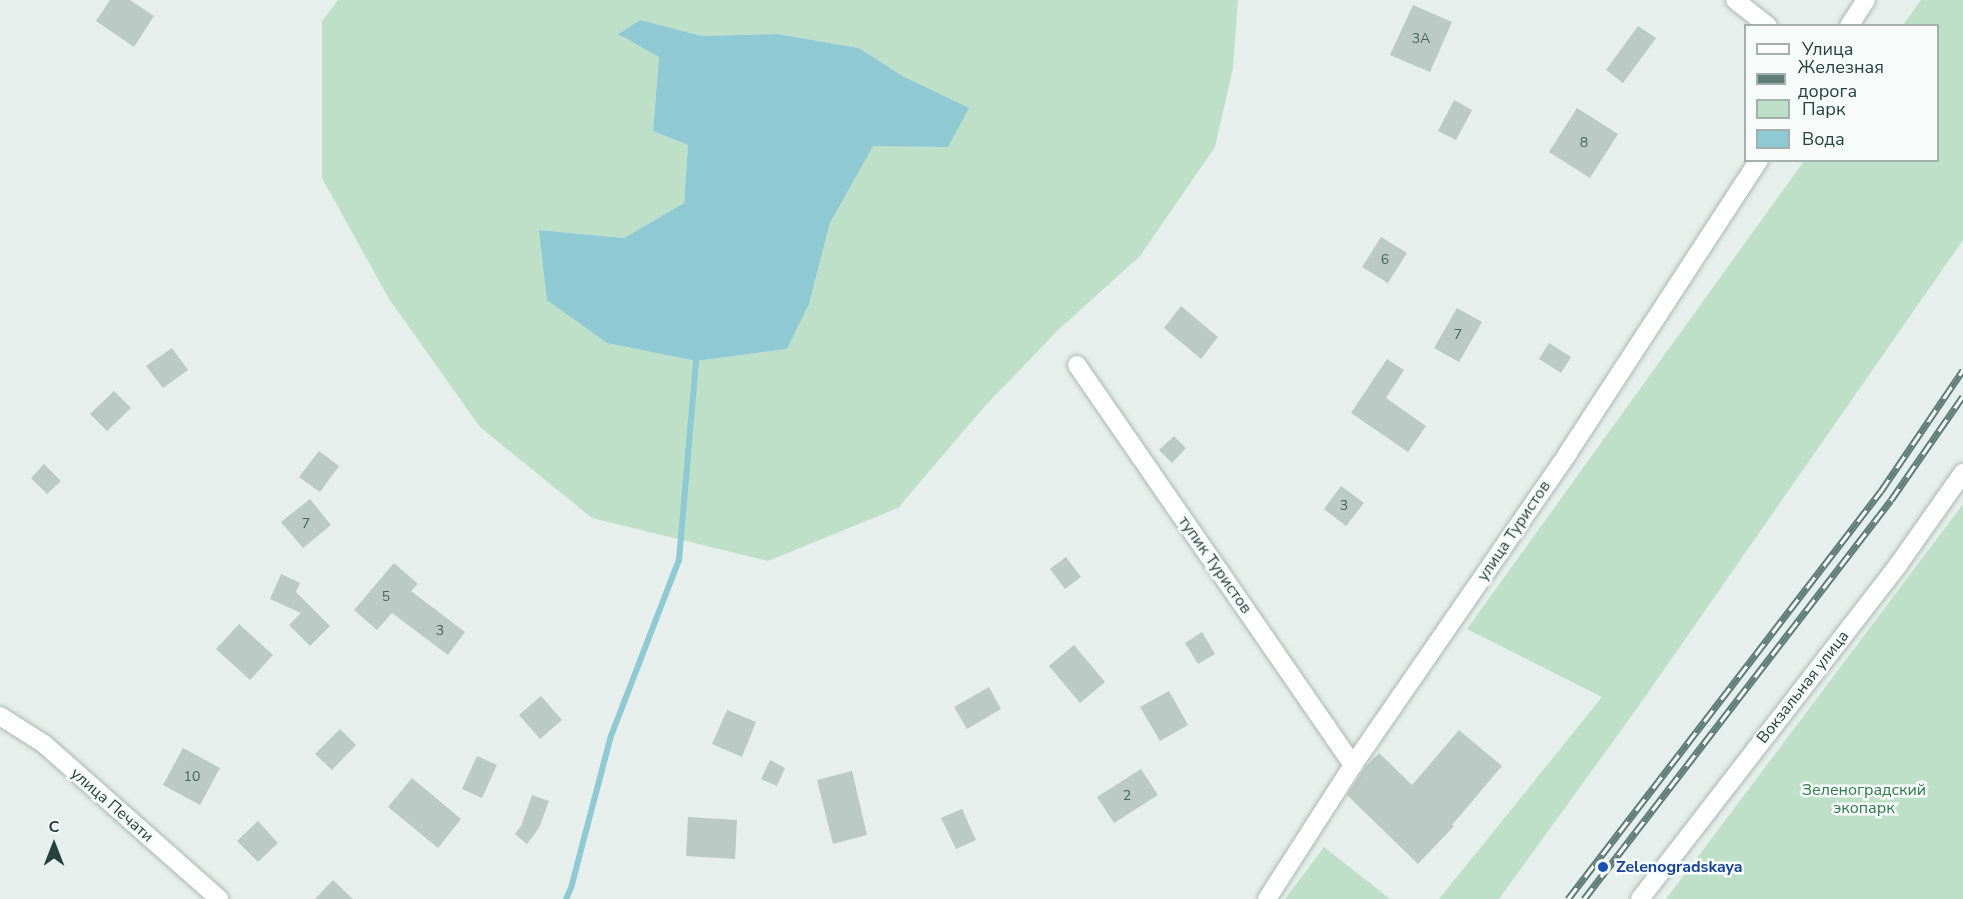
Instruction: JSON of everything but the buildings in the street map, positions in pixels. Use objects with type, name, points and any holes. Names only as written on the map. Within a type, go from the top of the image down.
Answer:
[{"type":"street","points":[[1735,0],[1765,24]]},
{"type":"street","points":[[1850,24],[1866,0]]},
{"type":"street","name":"улица Туристов","points":[[1268,899],[1353,765],[1568,453],[1758,162]]},
{"type":"street","name":"тупик Туристов","points":[[1077,365],[1353,765]]},
{"type":"street","name":"Вокзальная улица","points":[[1640,899],[1898,565],[1963,473]]},
{"type":"street","name":"улица Печати","points":[[0,716],[44,744],[219,899]]},
{"type":"green space","points":[[338,0],[1238,0],[1233,68],[1215,147],[1140,256],[1057,331],[984,407],[898,508],[768,561],[592,518],[480,427],[389,299],[322,178],[322,21]],"holes":[[[640,20],[702,36],[777,34],[859,48],[904,77],[948,147],[873,145],[830,223],[809,304],[787,349],[696,361],[607,343],[539,230],[624,238],[684,203],[688,145],[653,131],[659,57],[618,34]]]},
{"type":"green space","points":[[1921,0],[1963,0],[1963,240],[1638,707],[1499,899],[1439,899],[1602,697],[1467,629],[1803,162],[1939,162],[1939,24],[1904,24]]},
{"type":"green space","name":"Зеленоградский экопарк","points":[[1963,504],[1963,899],[1666,899]]},
{"type":"green space","points":[[1324,847],[1390,899],[1285,899]]},
{"type":"water","points":[[640,20],[702,36],[777,34],[859,48],[904,77],[969,108],[948,147],[873,146],[830,223],[809,304],[787,349],[696,361],[607,343],[547,300],[539,230],[624,238],[684,203],[688,145],[653,131],[659,57],[618,34]]},
{"type":"waterway","points":[[566,899],[571,888],[611,736],[679,560],[696,361]]},
{"type":"railway","points":[[1568,899],[1881,491],[1963,370]]},
{"type":"railway","points":[[1584,899],[1891,500],[1963,396]]},
{"type":"place","name":"Zelenogradskaya","points":[[1603,867]]}]
